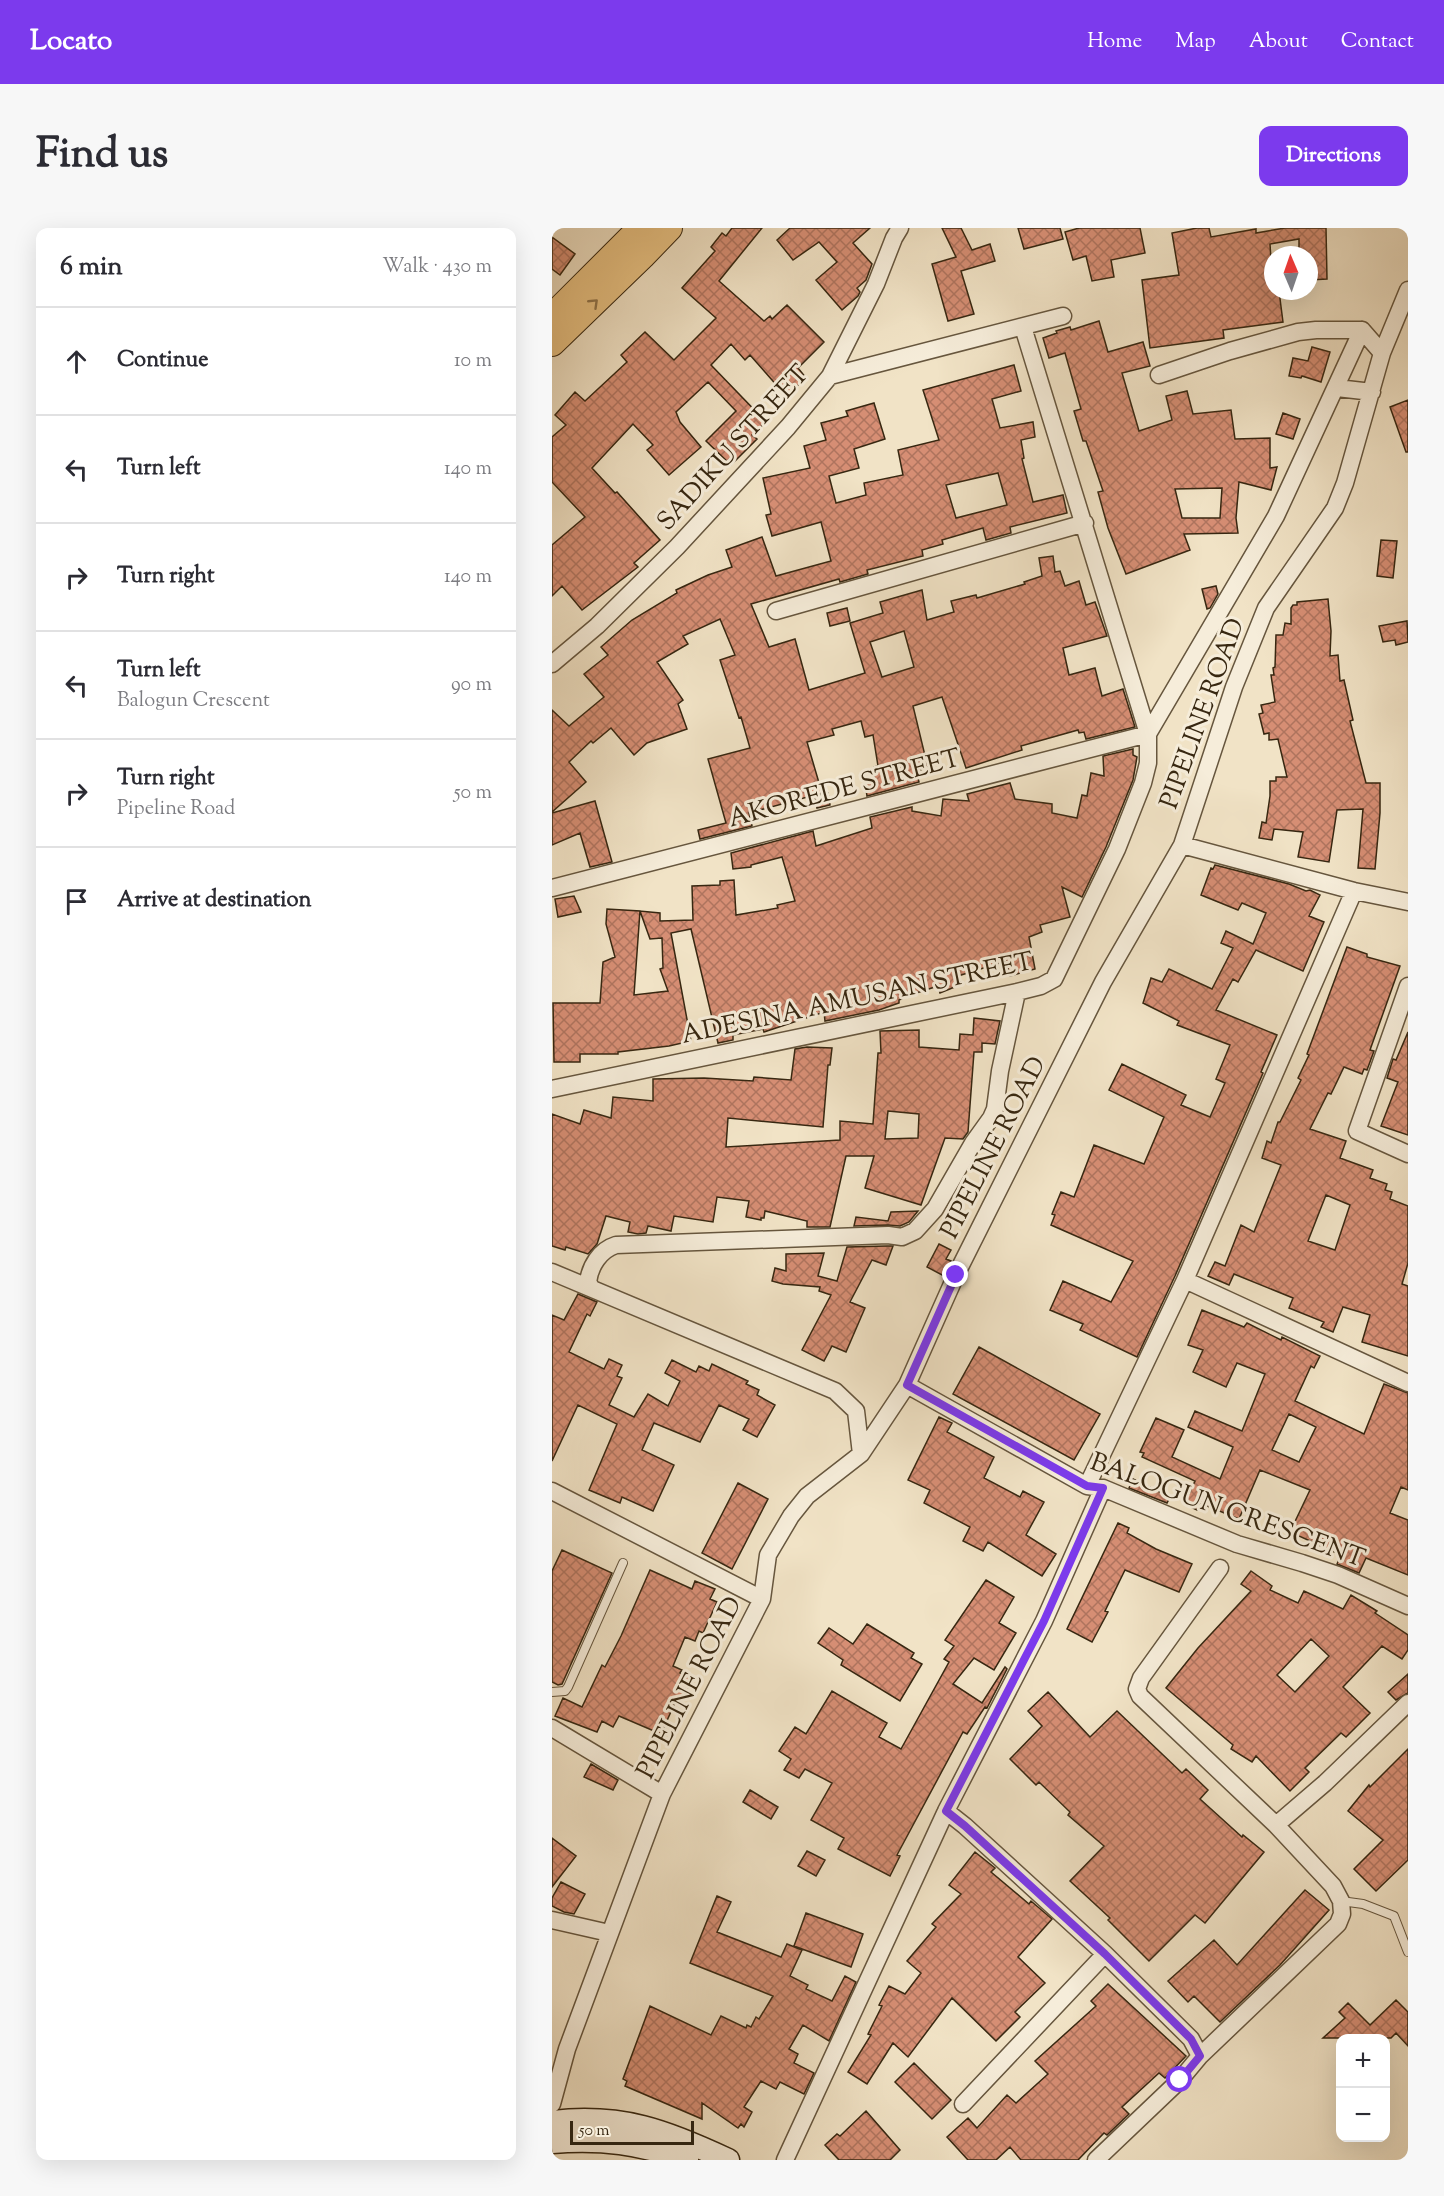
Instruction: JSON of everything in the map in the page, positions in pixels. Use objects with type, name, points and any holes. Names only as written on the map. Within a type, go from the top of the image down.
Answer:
[{"type":"main road","points":[[552,317],[636,243],[669,228]]},
{"type":"main road","points":[[552,343],[636,243]]},
{"type":"main road","points":[[552,2122],[581,2119],[640,2126],[684,2140],[728,2160]]},
{"type":"main road","points":[[552,2142],[583,2140],[618,2142],[658,2150],[687,2160]]},
{"type":"street","name":"SADIKU STREET","points":[[552,664],[597,626],[677,547],[788,427],[830,376],[876,285],[900,228]]},
{"type":"street","name":"PIPELINE ROAD","points":[[552,2104],[560,2048],[609,1933],[662,1794],[762,1599],[768,1555],[790,1516],[807,1496],[861,1454],[907,1385],[956,1275],[1103,981],[1182,845],[1234,687],[1266,608],[1335,508],[1345,483],[1382,353],[1408,290]]},
{"type":"street","points":[[830,376],[1063,316]]},
{"type":"street","points":[[1023,327],[1148,734]]},
{"type":"street","points":[[1158,375],[1230,351],[1298,332],[1316,330],[1362,330],[1382,353]]},
{"type":"street","points":[[1148,734],[1276,516],[1362,330]]},
{"type":"street","points":[[1337,388],[1372,392]]},
{"type":"street","points":[[776,611],[1085,523]]},
{"type":"street","name":"AKOREDE STREET","points":[[552,888],[1148,734]]},
{"type":"street","name":"ADESINA AMUSAN STREET","points":[[552,1089],[1017,993],[1041,986],[1054,979],[1117,849],[1143,783],[1148,763],[1148,734]]},
{"type":"street","points":[[1182,845],[1354,891],[1408,902]]},
{"type":"street","points":[[785,2160],[946,1811],[1044,1621],[1095,1487],[1354,891]]},
{"type":"street","points":[[1408,986],[1357,1131],[1408,1154]]},
{"type":"street","points":[[592,1289],[588,1282],[592,1267],[604,1251],[616,1245],[902,1236],[915,1231],[935,1209],[973,1143],[992,1118],[996,1108],[1000,1071],[1017,993]]},
{"type":"street","points":[[552,1272],[835,1391],[856,1411],[861,1454]]},
{"type":"street","points":[[1185,1280],[1408,1383]]},
{"type":"street","name":"BALOGUN CRESCENT","points":[[907,1385],[1095,1487],[1237,1544],[1338,1575],[1408,1606]]},
{"type":"street","points":[[552,1491],[762,1599]]},
{"type":"street","points":[[1096,2160],[1180,2080],[1200,2056],[1338,1924],[1342,1914],[1341,1901],[1334,1886],[1276,1825],[1140,1696],[1137,1689],[1141,1678],[1221,1568]]},
{"type":"street","points":[[1276,1825],[1326,1783],[1408,1703]]},
{"type":"street","points":[[552,1728],[662,1794]]},
{"type":"street","points":[[946,1811],[1105,1954],[1191,2039],[1200,2056]]},
{"type":"street","points":[[552,1920],[609,1933]]},
{"type":"street","points":[[963,2104],[1105,1954]]},
{"type":"lane","points":[[552,1692],[565,1691],[568,1687],[623,1563]]},
{"type":"lane","points":[[1341,1901],[1363,1904],[1394,1916],[1408,1952]]},
{"type":"building","points":[[732,228],[762,228],[719,281],[764,321],[770,316],[772,319],[787,305],[824,342],[798,368],[806,378],[786,396],[750,355],[745,360],[731,344],[711,365],[766,422],[752,435],[757,439],[731,465],[706,441],[736,411],[708,382],[676,412],[680,422],[701,447],[669,475],[647,450],[653,445],[633,424],[592,468],[660,540],[634,563],[638,567],[582,610],[562,586],[552,596],[552,545],[585,517],[552,482],[552,437],[566,425],[555,415],[575,392],[585,401],[627,362],[621,355],[645,332],[674,360],[716,318],[682,288],[715,251],[711,247],[722,233],[726,236]]},
{"type":"building","points":[[790,228],[870,228],[853,243],[872,264],[866,280],[857,288],[860,292],[858,296],[842,310],[816,280],[837,262],[819,242],[793,260],[777,240]]},
{"type":"building","points":[[942,228],[961,228],[972,250],[990,244],[995,261],[961,271],[974,314],[948,321],[932,264],[956,257]]},
{"type":"building","points":[[1018,228],[1060,228],[1063,239],[1024,249]]},
{"type":"building","points":[[1079,228],[1140,228],[1145,253],[1111,260],[1114,277],[1092,281],[1086,256],[1073,260],[1065,232]]},
{"type":"building","points":[[1209,228],[1211,237],[1256,229],[1256,233],[1285,228],[1326,228],[1327,279],[1318,280],[1318,246],[1299,246],[1299,239],[1264,246],[1264,300],[1280,300],[1283,322],[1223,330],[1224,338],[1150,348],[1142,280],[1179,275],[1172,233]]},
{"type":"building","points":[[552,237],[575,254],[560,275],[552,269]]},
{"type":"building","points":[[1099,321],[1108,352],[1143,342],[1150,366],[1122,373],[1139,431],[1172,420],[1166,396],[1187,391],[1193,414],[1231,410],[1235,439],[1270,438],[1270,468],[1277,467],[1271,490],[1239,482],[1236,518],[1238,533],[1184,534],[1190,550],[1126,574],[1108,528],[1098,492],[1103,491],[1074,411],[1081,409],[1065,353],[1049,358],[1043,338],[1070,327],[1071,330]],"holes":[[[1222,488],[1220,518],[1182,518],[1175,489]]]},
{"type":"building","points":[[1312,347],[1330,352],[1321,382],[1302,376],[1301,378],[1289,376],[1293,358],[1308,361]]},
{"type":"building","points":[[1014,365],[1021,391],[992,399],[1000,428],[1033,422],[1035,437],[1021,440],[1024,458],[1022,459],[1033,502],[1063,495],[1067,513],[1010,527],[1011,533],[986,540],[983,528],[942,540],[943,544],[922,550],[923,556],[867,570],[868,574],[840,582],[839,579],[751,604],[769,647],[795,639],[809,690],[865,673],[850,623],[883,613],[880,602],[922,590],[927,620],[954,612],[951,601],[976,595],[977,598],[1025,584],[1024,582],[1042,576],[1039,558],[1053,556],[1055,572],[1060,571],[1065,586],[1079,581],[1086,605],[1095,602],[1107,636],[1063,648],[1069,675],[1095,668],[1102,696],[1123,689],[1135,727],[1086,739],[1084,732],[1079,733],[1078,730],[1021,746],[1022,750],[966,768],[942,697],[913,706],[928,768],[916,771],[919,782],[867,796],[865,783],[875,780],[873,770],[878,766],[873,735],[865,737],[861,721],[832,729],[834,735],[807,742],[822,793],[749,813],[752,826],[700,839],[698,830],[726,823],[708,759],[750,748],[720,660],[735,655],[720,619],[683,636],[688,644],[657,662],[683,700],[678,704],[687,729],[647,743],[634,755],[611,728],[593,743],[591,741],[569,762],[586,782],[552,812],[552,710],[569,726],[604,697],[584,674],[608,655],[601,647],[632,620],[677,593],[676,590],[732,567],[726,550],[762,537],[776,576],[831,561],[821,522],[772,536],[766,515],[771,514],[763,478],[810,468],[804,446],[826,440],[821,423],[848,416],[846,411],[874,403],[885,439],[854,449],[859,468],[829,476],[836,503],[866,495],[864,483],[903,475],[898,450],[939,440],[923,390]],"holes":[[[998,473],[1007,505],[956,518],[946,485]],[[904,631],[914,667],[882,677],[870,642]]]},
{"type":"building","points":[[1408,400],[1408,452],[1406,452],[1390,407]]},
{"type":"building","points":[[1283,413],[1300,419],[1293,439],[1276,434]]},
{"type":"building","points":[[1381,540],[1397,541],[1393,578],[1377,576]]},
{"type":"building","points":[[1216,586],[1218,594],[1210,608],[1207,609],[1202,589]]},
{"type":"building","points":[[1328,599],[1331,631],[1330,656],[1338,655],[1340,681],[1344,680],[1353,720],[1350,721],[1366,783],[1380,783],[1375,869],[1358,868],[1363,809],[1337,810],[1329,862],[1298,857],[1303,832],[1274,829],[1272,840],[1259,838],[1262,822],[1266,823],[1270,781],[1276,781],[1276,777],[1287,777],[1278,739],[1269,740],[1269,733],[1264,734],[1259,714],[1263,713],[1261,705],[1275,702],[1271,675],[1274,675],[1273,668],[1275,667],[1276,635],[1283,635],[1285,623],[1291,624],[1291,608],[1297,605],[1297,602]]},
{"type":"building","points":[[847,608],[850,621],[830,626],[827,613]]},
{"type":"building","points":[[1407,621],[1408,642],[1396,645],[1395,640],[1383,642],[1379,626]]},
{"type":"building","points":[[1133,749],[1133,755],[1137,757],[1133,780],[1106,847],[1082,897],[1062,887],[1070,917],[1040,925],[1042,932],[1029,937],[1035,969],[1010,976],[1006,961],[958,976],[962,984],[940,993],[938,986],[907,996],[899,1000],[899,1003],[879,1010],[825,1021],[824,1012],[764,1032],[763,1029],[733,1035],[733,1040],[718,1043],[691,929],[671,933],[691,1041],[618,1052],[618,1054],[580,1054],[580,1062],[554,1062],[553,1003],[600,1003],[603,962],[615,957],[606,924],[607,909],[640,911],[660,913],[660,921],[693,920],[692,886],[720,885],[720,881],[734,880],[736,915],[778,908],[777,905],[795,901],[782,857],[751,865],[751,867],[733,869],[731,853],[813,831],[816,846],[872,828],[870,817],[912,807],[912,811],[941,816],[943,799],[969,801],[967,794],[1010,783],[1015,799],[1052,804],[1052,813],[1077,818],[1082,795],[1087,796],[1091,773],[1104,776],[1103,756]],"holes":[[[640,911],[650,939],[662,938],[663,968],[660,969],[668,991],[634,995]]]},
{"type":"building","points":[[828,793],[830,805],[817,808],[815,796]]},
{"type":"building","points":[[595,801],[612,862],[590,867],[580,833],[552,845],[552,813]]},
{"type":"building","points":[[1215,865],[1289,884],[1306,891],[1310,890],[1320,895],[1309,916],[1324,922],[1303,971],[1256,950],[1238,982],[1233,979],[1216,1010],[1277,1035],[1261,1072],[1263,1073],[1175,1276],[1137,1357],[1080,1330],[1083,1324],[1050,1310],[1063,1281],[1111,1302],[1133,1261],[1051,1225],[1055,1215],[1052,1214],[1061,1192],[1074,1197],[1094,1145],[1144,1164],[1164,1117],[1109,1090],[1122,1064],[1186,1095],[1181,1105],[1210,1117],[1225,1083],[1216,1079],[1230,1045],[1177,1025],[1179,1021],[1143,1003],[1151,978],[1162,982],[1169,969],[1212,989],[1233,948],[1221,943],[1226,931],[1253,944],[1266,913],[1242,903],[1238,910],[1201,895],[1211,868],[1213,869]]},
{"type":"building","points":[[574,896],[581,912],[558,917],[555,899]]},
{"type":"building","points":[[1347,947],[1367,954],[1367,957],[1400,966],[1370,1050],[1374,1051],[1367,1070],[1364,1069],[1362,1074],[1344,1067],[1310,1129],[1346,1141],[1340,1158],[1373,1170],[1370,1178],[1387,1184],[1385,1190],[1392,1192],[1390,1199],[1408,1206],[1408,1263],[1402,1284],[1408,1286],[1408,1356],[1362,1342],[1370,1315],[1343,1307],[1333,1332],[1321,1327],[1324,1322],[1289,1308],[1293,1298],[1234,1274],[1229,1285],[1208,1276],[1215,1262],[1225,1266],[1241,1225],[1254,1232],[1281,1165],[1262,1158],[1267,1141],[1271,1143],[1278,1122],[1301,1080],[1298,1078],[1309,1055],[1307,1054]],"holes":[[[1326,1195],[1350,1205],[1335,1250],[1308,1241]]]},
{"type":"building","points":[[974,1018],[1000,1021],[995,1044],[982,1043],[982,1052],[974,1052],[968,1132],[963,1139],[945,1138],[921,1205],[865,1188],[874,1156],[846,1156],[830,1227],[807,1227],[807,1221],[765,1211],[764,1218],[761,1220],[746,1217],[749,1201],[717,1197],[713,1222],[674,1216],[671,1231],[648,1226],[646,1233],[638,1234],[628,1232],[630,1222],[606,1216],[597,1244],[588,1254],[566,1247],[565,1250],[552,1246],[552,1114],[580,1124],[584,1110],[611,1118],[613,1097],[653,1101],[653,1079],[704,1078],[753,1081],[754,1077],[791,1080],[795,1049],[832,1048],[830,1065],[828,1065],[823,1127],[728,1118],[726,1147],[840,1140],[840,1121],[873,1124],[878,1053],[881,1053],[880,1031],[919,1030],[919,1047],[959,1050],[960,1034],[973,1035]],"holes":[[[888,1111],[919,1114],[918,1138],[885,1139]]]},
{"type":"building","points":[[1408,1032],[1408,1135],[1381,1126],[1398,1082],[1387,1078],[1393,1059],[1396,1060]]},
{"type":"building","points":[[918,1211],[909,1222],[900,1226],[854,1226],[856,1217],[888,1221],[891,1212]]},
{"type":"building","points":[[939,1244],[951,1250],[946,1259],[951,1261],[944,1276],[927,1267]]},
{"type":"building","points":[[893,1246],[886,1265],[872,1260],[850,1302],[865,1308],[846,1352],[832,1346],[824,1361],[802,1350],[831,1295],[819,1291],[820,1287],[772,1281],[775,1268],[786,1271],[786,1254],[824,1253],[818,1276],[837,1281],[847,1247]]},
{"type":"building","points":[[578,1294],[597,1302],[590,1316],[587,1314],[569,1352],[604,1369],[609,1359],[622,1365],[617,1376],[622,1378],[609,1405],[634,1417],[648,1394],[668,1406],[680,1381],[665,1373],[672,1360],[696,1372],[699,1366],[709,1371],[712,1364],[748,1381],[746,1384],[759,1390],[757,1395],[775,1405],[757,1437],[743,1430],[749,1419],[719,1405],[700,1442],[654,1423],[642,1450],[674,1465],[653,1511],[622,1497],[620,1503],[589,1490],[617,1424],[578,1405],[552,1461],[552,1315],[564,1320]]},
{"type":"building","points":[[1202,1310],[1244,1327],[1247,1323],[1320,1356],[1314,1368],[1311,1366],[1295,1401],[1364,1434],[1384,1384],[1408,1393],[1408,1490],[1401,1487],[1390,1513],[1408,1520],[1408,1575],[1366,1558],[1359,1573],[1337,1564],[1341,1555],[1290,1532],[1310,1490],[1260,1470],[1239,1519],[1200,1503],[1197,1510],[1184,1504],[1195,1481],[1142,1457],[1144,1453],[1140,1452],[1156,1418],[1184,1430],[1172,1457],[1220,1479],[1233,1447],[1188,1427],[1195,1411],[1242,1431],[1265,1374],[1237,1363],[1226,1387],[1193,1372],[1203,1350],[1188,1345]],"holes":[[[1289,1414],[1316,1427],[1299,1462],[1272,1450]]]},
{"type":"building","points":[[979,1347],[1100,1414],[1074,1460],[953,1394]]},
{"type":"building","points":[[939,1417],[952,1423],[947,1432],[994,1457],[984,1478],[1020,1497],[1023,1491],[1044,1502],[1026,1535],[1056,1554],[1042,1576],[988,1542],[983,1551],[963,1541],[970,1527],[924,1503],[930,1490],[908,1480]]},
{"type":"building","points":[[1133,1479],[1170,1497],[1167,1503],[1129,1488]]},
{"type":"building","points":[[738,1483],[768,1499],[732,1569],[702,1553]]},
{"type":"building","points":[[1118,1523],[1129,1528],[1127,1533],[1156,1549],[1192,1564],[1179,1592],[1125,1570],[1105,1611],[1108,1612],[1092,1642],[1067,1629]]},
{"type":"building","points":[[562,1550],[612,1573],[562,1684],[558,1685],[552,1682],[552,1571]]},
{"type":"building","points":[[650,1570],[692,1589],[695,1581],[715,1589],[710,1599],[717,1602],[703,1633],[699,1631],[695,1641],[685,1637],[673,1666],[682,1670],[680,1673],[693,1679],[684,1698],[678,1696],[661,1734],[619,1716],[613,1727],[602,1721],[597,1732],[555,1716],[563,1698],[582,1707],[602,1665],[605,1667],[621,1636]]},
{"type":"building","points":[[1251,1571],[1272,1586],[1270,1590],[1298,1603],[1304,1591],[1343,1609],[1351,1595],[1377,1611],[1375,1613],[1408,1635],[1408,1650],[1402,1659],[1382,1646],[1343,1687],[1370,1713],[1346,1737],[1341,1733],[1305,1768],[1309,1772],[1290,1791],[1256,1756],[1252,1762],[1231,1749],[1233,1745],[1166,1688],[1198,1648],[1251,1591],[1241,1584]],"holes":[[[1311,1639],[1329,1656],[1295,1692],[1277,1675]]]},
{"type":"building","points":[[986,1580],[1014,1597],[999,1623],[1016,1633],[994,1670],[974,1658],[953,1684],[982,1703],[1005,1667],[1007,1669],[987,1708],[985,1707],[967,1734],[963,1732],[897,1855],[900,1856],[890,1876],[838,1849],[844,1838],[811,1820],[832,1783],[805,1769],[799,1778],[784,1770],[791,1759],[779,1751],[795,1727],[806,1734],[832,1691],[887,1723],[879,1737],[901,1749],[949,1662],[944,1659],[954,1646],[945,1640]]},
{"type":"building","points":[[867,1624],[914,1653],[911,1658],[922,1664],[900,1701],[841,1665],[843,1660],[818,1643],[829,1628],[853,1644]]},
{"type":"building","points":[[1408,1674],[1408,1693],[1396,1700],[1388,1692]]},
{"type":"building","points":[[1048,1692],[1090,1737],[1117,1711],[1182,1773],[1186,1769],[1208,1790],[1200,1799],[1242,1837],[1243,1835],[1264,1852],[1205,1923],[1195,1915],[1149,1961],[1108,1920],[1110,1918],[1070,1881],[1104,1846],[1068,1815],[1070,1812],[1039,1782],[1036,1785],[1010,1759],[1042,1726],[1028,1711]]},
{"type":"building","points":[[1408,1749],[1408,1860],[1376,1891],[1354,1869],[1383,1840],[1348,1811],[1369,1785],[1370,1787]]},
{"type":"building","points":[[591,1764],[618,1780],[613,1790],[584,1777]]},
{"type":"building","points":[[750,1790],[778,1807],[771,1819],[743,1802]]},
{"type":"building","points":[[552,1838],[576,1856],[552,1887]]},
{"type":"building","points":[[807,1851],[825,1860],[816,1876],[798,1866]]},
{"type":"building","points":[[975,1852],[995,1868],[991,1872],[1029,1904],[1031,1901],[1052,1919],[1018,1957],[1045,1983],[1015,2012],[1020,2017],[996,2041],[952,1998],[908,2057],[893,2043],[867,2084],[848,2072],[871,2035],[868,2034],[882,2006],[879,2005],[889,1986],[905,1994],[921,1973],[907,1961],[936,1927],[932,1924],[961,1894],[949,1885]]},
{"type":"building","points":[[561,1882],[585,1894],[574,1914],[552,1906],[552,1898]]},
{"type":"building","points":[[1305,1890],[1329,1910],[1280,1965],[1220,2022],[1194,1996],[1188,2002],[1168,1981],[1214,1940],[1237,1965]]},
{"type":"building","points":[[717,1896],[731,1902],[717,1932],[781,1957],[787,1944],[802,1950],[790,1976],[808,1985],[806,1989],[832,2001],[845,1976],[856,1982],[829,2041],[803,2025],[789,2049],[798,2054],[794,2063],[814,2073],[804,2094],[780,2082],[776,2089],[761,2081],[744,2107],[752,2112],[744,2127],[741,2124],[738,2128],[702,2103],[702,2119],[625,2086],[627,2081],[623,2079],[650,2006],[711,2035],[721,2016],[746,2028],[747,2025],[751,2027],[756,2017],[759,2019],[773,1996],[690,1963]]},
{"type":"building","points":[[806,1913],[863,1934],[851,1967],[794,1946]]},
{"type":"building","points":[[1108,1984],[1186,2056],[1165,2078],[1159,2073],[1122,2107],[1129,2114],[1107,2135],[1104,2133],[1078,2160],[1021,2160],[1010,2147],[996,2160],[968,2160],[947,2137],[968,2118],[977,2128],[1007,2095],[1016,2103],[1048,2074],[1035,2061],[1096,2006],[1091,2001]]},
{"type":"building","points":[[1396,2000],[1408,2012],[1408,2046],[1396,2033],[1391,2038],[1390,2034],[1336,2034],[1336,2038],[1323,2038],[1345,2018],[1339,2012],[1348,2003],[1370,2025]]},
{"type":"building","points":[[914,2063],[951,2100],[932,2119],[895,2082]]},
{"type":"building","points":[[866,2111],[900,2150],[890,2160],[839,2160],[825,2145],[837,2134],[840,2136]]},
{"type":"route","points":[[956,1275],[907,1385],[1087,1486],[1103,1488],[1044,1621],[946,1811],[1105,1954],[1191,2039],[1200,2056],[1180,2080]]}]
